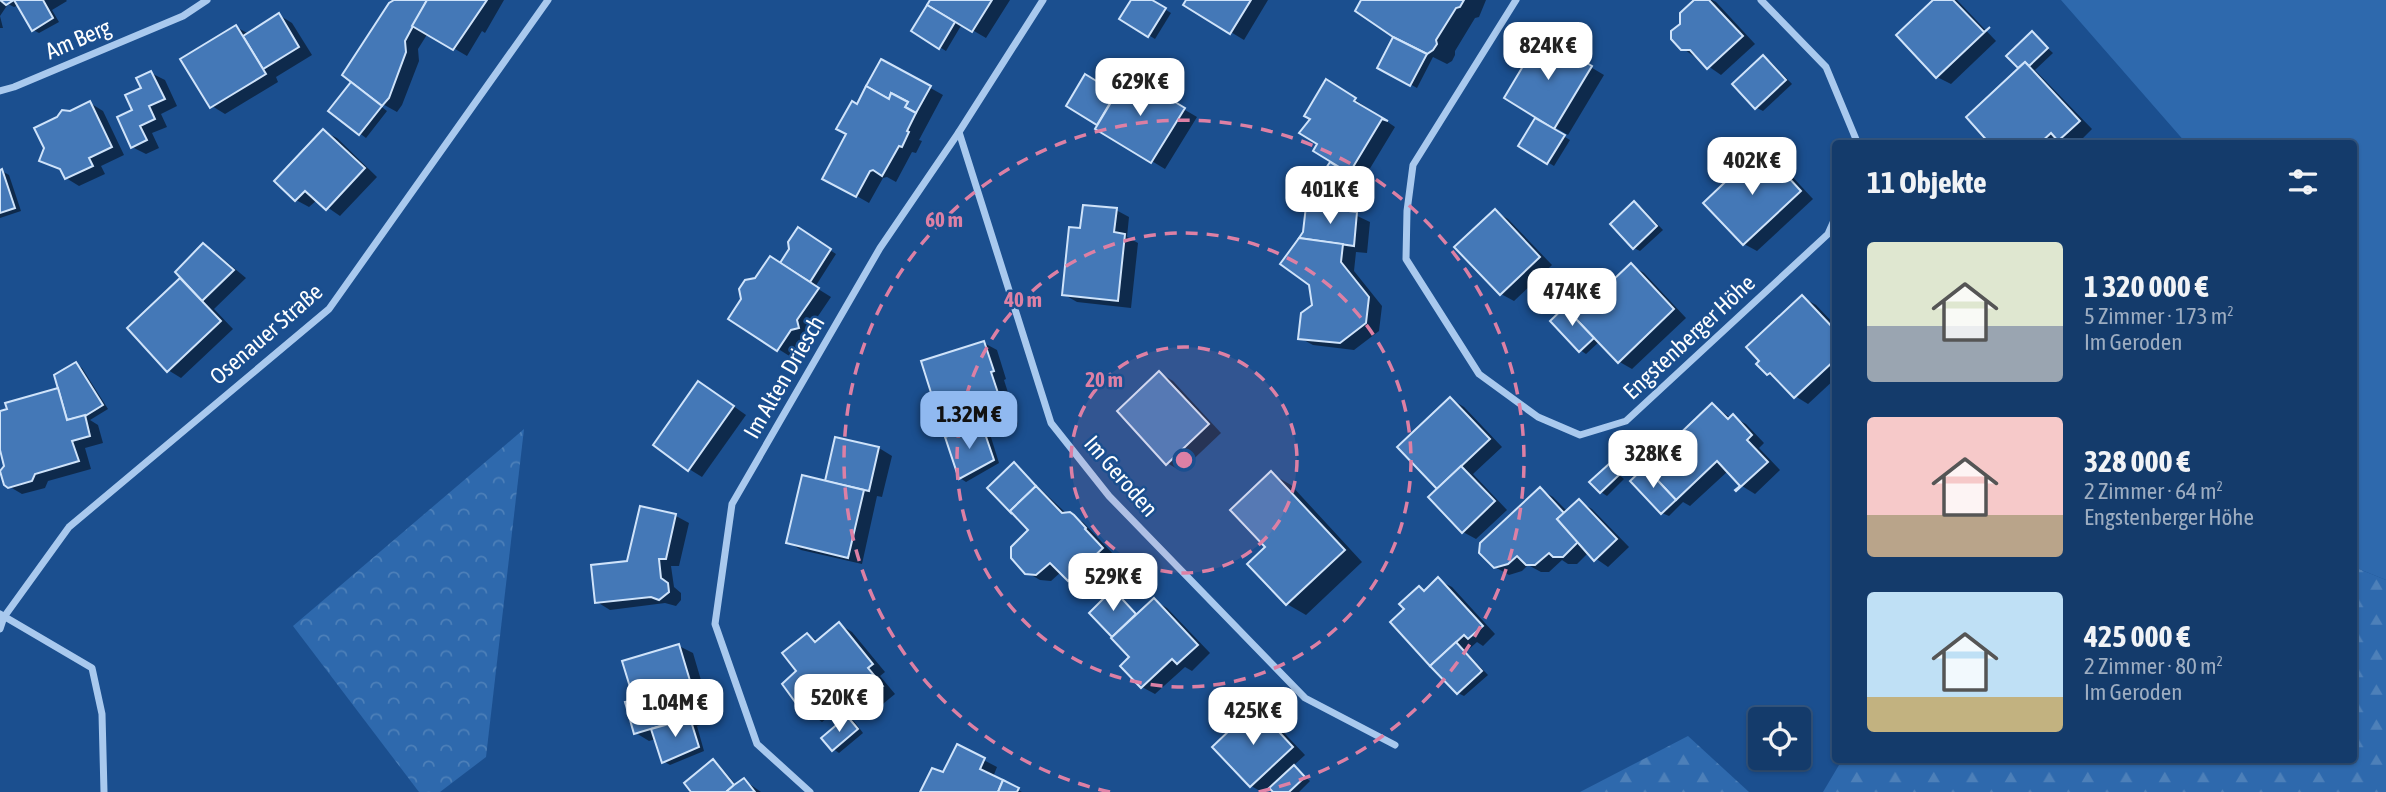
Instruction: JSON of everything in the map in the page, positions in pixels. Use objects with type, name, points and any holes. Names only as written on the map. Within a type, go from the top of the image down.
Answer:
[{"type":"street","name":"Am Berg","points":[[0,91],[14,88],[183,16],[207,0]]},
{"type":"street","name":"Osenauer Straße","points":[[0,629],[2,615],[69,527],[329,309],[548,0]]},
{"type":"street","name":"Im Alten Driesch","points":[[810,792],[757,744],[715,624],[732,504],[880,247],[959,132],[1042,0]]},
{"type":"street","name":"Engstenberger Höhe","points":[[1516,0],[1413,165],[1406,259],[1479,374],[1538,418],[1580,435],[1626,421],[1828,234],[1832,225]]},
{"type":"street","points":[[1761,0],[1826,67],[1856,140]]},
{"type":"street","name":"Im Geroden","points":[[959,132],[1051,423],[1109,496],[1305,698],[1395,745]]},
{"type":"street","points":[[2,615],[92,668],[102,714],[104,792]]},
{"type":"green space","points":[[2061,0],[2386,0],[2386,580],[2357,568],[2357,140],[2183,140]]},
{"type":"green space","points":[[524,429],[486,757],[440,792],[419,792],[293,626]]},
{"type":"green space","points":[[2357,568],[2386,580],[2386,792],[1823,792],[1840,763],[2357,763]]},
{"type":"green space","points":[[1688,736],[1749,792],[1580,792]]},
{"type":"building","points":[[0,0],[14,0],[6,5]]},
{"type":"building","points":[[14,0],[43,0],[53,18],[32,31]]},
{"type":"building","points":[[394,0],[427,0],[405,41],[406,52],[389,98],[382,106],[342,75],[389,3]]},
{"type":"building","points":[[427,0],[487,0],[453,50],[412,26]]},
{"type":"building","points":[[930,0],[992,0],[972,32],[927,5]]},
{"type":"building","points":[[1131,0],[1152,0],[1166,8],[1148,37],[1119,19]]},
{"type":"building","points":[[1186,0],[1251,0],[1230,34],[1183,5]]},
{"type":"building","points":[[1361,0],[1464,0],[1436,40],[1437,44],[1433,50],[1427,54],[1393,37],[1355,11]]},
{"type":"building","points":[[1694,0],[1709,0],[1743,36],[1707,69],[1690,50],[1681,50],[1671,39],[1671,31],[1680,24],[1680,13]]},
{"type":"building","points":[[1933,0],[1953,0],[1984,32],[1990,27],[1936,78],[1896,35]]},
{"type":"building","points":[[927,5],[955,22],[939,49],[911,31]]},
{"type":"building","points":[[279,13],[299,47],[263,69],[243,36]]},
{"type":"building","points":[[236,25],[266,74],[210,108],[180,59]]},
{"type":"building","points":[[2032,31],[2048,48],[2029,66],[2025,62],[2018,68],[2006,56]]},
{"type":"building","points":[[1541,36],[1592,66],[1554,129],[1504,98]]},
{"type":"building","points":[[1393,37],[1427,54],[1410,86],[1377,68]]},
{"type":"building","points":[[1763,55],[1786,80],[1755,109],[1732,84]]},
{"type":"building","points":[[881,59],[931,86],[916,113],[905,107],[908,102],[891,93],[889,99],[866,86]]},
{"type":"building","points":[[2025,62],[2080,121],[2059,140],[2051,133],[2043,140],[1986,140],[1966,117]]},
{"type":"building","points":[[151,71],[165,99],[149,106],[155,119],[140,126],[147,140],[131,148],[117,117],[132,110],[125,95],[141,88],[136,78]]},
{"type":"building","points":[[1085,74],[1116,93],[1097,125],[1066,106]]},
{"type":"building","points":[[1128,74],[1185,108],[1151,163],[1095,129]]},
{"type":"building","points":[[1326,79],[1356,98],[1354,101],[1388,121],[1382,119],[1350,172],[1354,176],[1313,151],[1317,144],[1299,133],[1310,119],[1304,116]]},
{"type":"building","points":[[351,82],[382,106],[359,135],[328,111]]},
{"type":"building","points":[[866,86],[889,99],[891,93],[908,102],[905,107],[916,113],[902,147],[899,146],[882,176],[870,171],[856,197],[822,179],[846,134],[836,129],[852,101],[857,104]]},
{"type":"building","points":[[90,101],[112,147],[89,158],[93,166],[65,179],[60,169],[39,161],[44,148],[34,128],[57,117],[62,110],[70,111]]},
{"type":"building","points":[[1535,118],[1565,135],[1547,164],[1518,146]]},
{"type":"building","points":[[323,129],[365,168],[326,210],[305,191],[295,201],[274,181]]},
{"type":"building","points":[[1761,148],[1801,191],[1743,245],[1703,203]]},
{"type":"building","points":[[1330,162],[1352,176],[1347,211],[1313,206],[1316,183]]},
{"type":"building","points":[[2,169],[15,208],[0,213],[0,170]]},
{"type":"building","points":[[1634,201],[1657,226],[1633,249],[1610,224]]},
{"type":"building","points":[[1083,205],[1117,208],[1114,232],[1125,234],[1118,301],[1062,295],[1069,227],[1080,228]]},
{"type":"building","points":[[1306,206],[1357,212],[1354,246],[1299,238],[1303,232]]},
{"type":"building","points":[[1495,209],[1540,257],[1500,295],[1454,247]]},
{"type":"building","points":[[798,227],[831,249],[810,282],[780,263],[789,249],[788,242]]},
{"type":"building","points":[[1299,238],[1343,244],[1341,262],[1369,297],[1366,323],[1340,343],[1298,339],[1301,313],[1312,305],[1309,285],[1280,264]]},
{"type":"building","points":[[203,243],[234,270],[202,301],[175,272]]},
{"type":"building","points":[[770,256],[819,288],[797,320],[799,328],[791,330],[777,351],[728,319],[741,299],[739,289],[745,280],[755,278]]},
{"type":"building","points":[[1631,263],[1674,309],[1618,363],[1574,317]]},
{"type":"building","points":[[180,278],[221,321],[167,372],[127,328]]},
{"type":"building","points":[[1802,295],[1832,327],[1832,363],[1794,398],[1770,373],[1767,375],[1756,364],[1759,361],[1746,347]]},
{"type":"building","points":[[1570,302],[1579,312],[1574,317],[1594,338],[1579,352],[1550,321]]},
{"type":"building","points":[[984,341],[1006,417],[945,437],[921,361]]},
{"type":"building","points":[[76,362],[103,405],[85,416],[67,420],[54,375]]},
{"type":"building","points":[[1159,371],[1209,424],[1166,465],[1117,411]]},
{"type":"building","points":[[698,381],[734,406],[688,471],[653,445]]},
{"type":"building","points":[[58,388],[67,420],[85,415],[90,436],[72,441],[79,461],[35,474],[32,481],[8,488],[4,485],[0,471],[4,466],[0,450],[0,411],[7,409],[5,403]]},
{"type":"building","points":[[1450,397],[1490,439],[1437,489],[1397,447]]},
{"type":"building","points":[[1712,403],[1728,419],[1733,414],[1752,435],[1747,440],[1768,462],[1736,491],[1740,486],[1717,461],[1676,500],[1645,467]]},
{"type":"building","points":[[982,425],[994,460],[959,479],[945,437]]},
{"type":"building","points":[[835,437],[879,447],[869,491],[825,481]]},
{"type":"building","points":[[1014,462],[1036,486],[1010,511],[1012,514],[987,488]]},
{"type":"building","points":[[1609,464],[1619,475],[1600,493],[1589,482]]},
{"type":"building","points":[[1461,466],[1495,501],[1462,533],[1428,497]]},
{"type":"building","points":[[1645,467],[1676,500],[1661,514],[1630,481]]},
{"type":"building","points":[[1271,471],[1345,550],[1286,605],[1247,564],[1265,547],[1230,510]]},
{"type":"building","points":[[802,475],[864,490],[848,558],[786,543]]},
{"type":"building","points":[[1036,486],[1062,513],[1070,512],[1074,515],[1103,548],[1068,581],[1050,563],[1036,575],[1025,574],[1011,558],[1011,547],[1028,530],[1010,511]]},
{"type":"building","points":[[1540,487],[1564,513],[1557,519],[1578,542],[1563,557],[1553,557],[1549,553],[1535,565],[1526,565],[1517,556],[1508,564],[1494,568],[1479,553],[1480,543]]},
{"type":"building","points":[[1579,499],[1617,539],[1594,561],[1557,519]]},
{"type":"building","points":[[640,506],[676,514],[666,559],[659,559],[661,578],[668,583],[669,592],[659,600],[651,597],[595,603],[591,565],[627,561]]},
{"type":"building","points":[[1438,577],[1483,626],[1468,639],[1464,635],[1430,666],[1390,622],[1404,609],[1399,604],[1419,586],[1424,591]]},
{"type":"building","points":[[1113,589],[1136,614],[1112,637],[1089,613]]},
{"type":"building","points":[[1154,598],[1198,645],[1177,664],[1172,659],[1141,688],[1120,666],[1129,657],[1111,638]]},
{"type":"building","points":[[839,622],[873,664],[868,668],[883,686],[862,703],[855,691],[830,712],[824,704],[808,715],[802,708],[801,710],[782,684],[796,671],[782,653],[807,633],[815,642]]},
{"type":"building","points":[[1456,642],[1482,671],[1457,694],[1430,666]]},
{"type":"building","points":[[679,644],[700,714],[634,734],[625,702],[634,700],[622,661]]},
{"type":"building","points":[[1255,706],[1293,747],[1250,787],[1212,747]]},
{"type":"building","points":[[847,716],[858,729],[832,751],[821,738]]},
{"type":"building","points":[[690,718],[699,747],[662,763],[651,729]]},
{"type":"building","points":[[957,744],[985,758],[980,769],[1003,780],[998,792],[920,792],[932,768],[943,772]]},
{"type":"building","points":[[713,759],[734,785],[726,792],[691,792],[684,783]]},
{"type":"building","points":[[1294,765],[1305,777],[1289,792],[1273,792],[1269,788]]},
{"type":"building","points":[[744,778],[755,792],[726,792],[734,785]]},
{"type":"building","points":[[1003,780],[1019,788],[1017,792],[998,792]]}]
